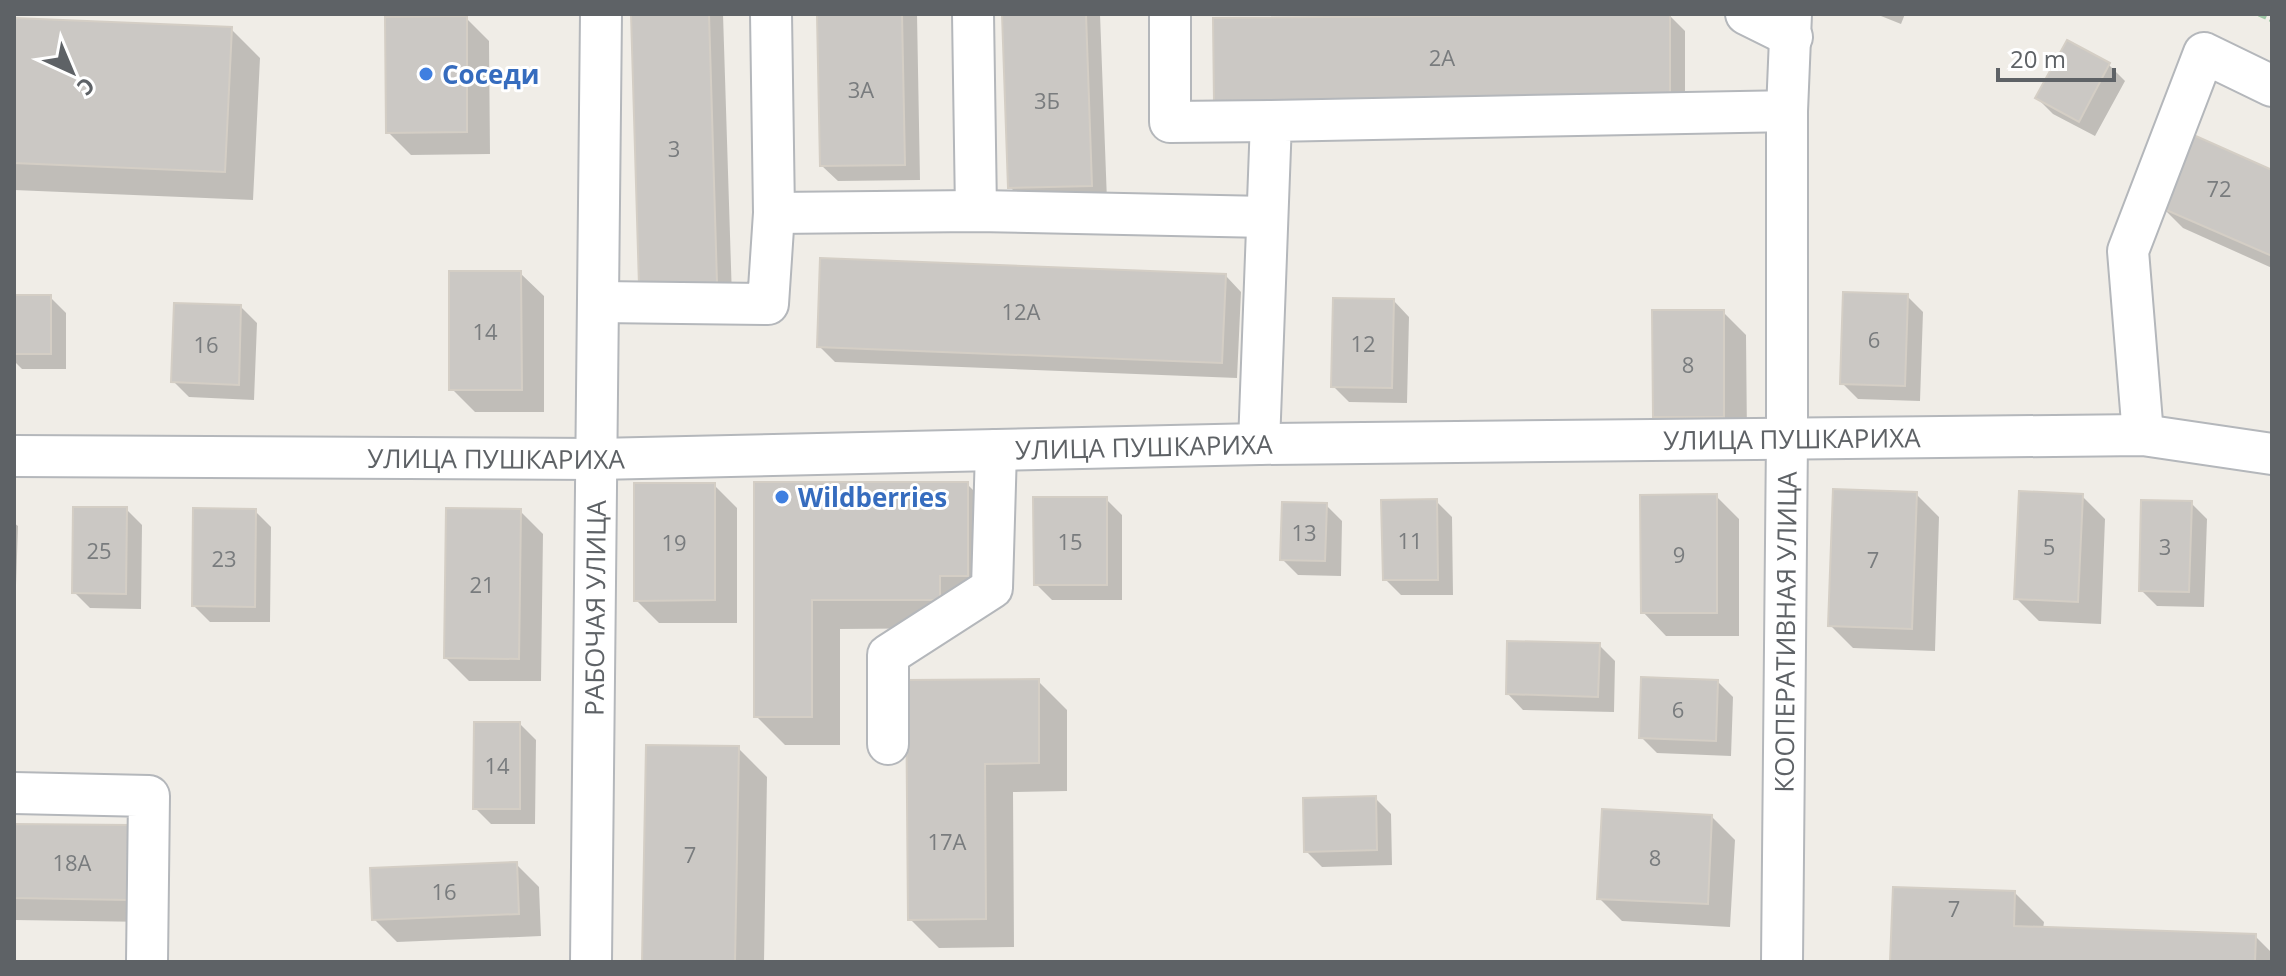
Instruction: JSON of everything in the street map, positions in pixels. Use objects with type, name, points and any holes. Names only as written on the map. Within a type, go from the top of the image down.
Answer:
[{"type":"street","name":"РАБОЧАЯ УЛИЦА","points":[[591,962],[601,14]]},
{"type":"street","points":[[599,302],[768,304],[774,213],[771,14]]},
{"type":"street","points":[[973,14],[976,211]]},
{"type":"street","points":[[1170,14],[1170,122],[1787,111]]},
{"type":"street","points":[[1746,14],[1792,26]]},
{"type":"street","name":"КООПЕРАТИВНАЯ УЛИЦА","points":[[1782,962],[1787,111],[1792,26]]},
{"type":"street","points":[[2143,435],[2128,251],[2204,53],[2272,86]]},
{"type":"street","points":[[1259,444],[1271,121]]},
{"type":"street","points":[[774,213],[976,211],[1267,217]]},
{"type":"street","name":"УЛИЦА ПУШКАРИХА","points":[[14,456],[597,459],[1259,444],[2143,435],[2272,454]]},
{"type":"street","points":[[888,744],[888,655],[992,588],[996,450]]},
{"type":"street","points":[[14,793],[149,796],[147,962]]},
{"type":"path","points":[[2259,14],[2272,20]]},
{"type":"building","points":[[631,14],[709,14],[717,283],[639,286]]},
{"type":"building","points":[[817,14],[902,14],[905,165],[820,166]]},
{"type":"building","points":[[1002,14],[1086,14],[1092,186],[1008,188]]},
{"type":"building","points":[[1670,14],[1670,96],[1214,102],[1213,18]]},
{"type":"building","name":"Соседи","points":[[467,16],[467,132],[386,133],[385,17]]},
{"type":"building","points":[[14,18],[232,27],[225,172],[14,163]]},
{"type":"building","points":[[2067,40],[2110,63],[2079,122],[2035,98]]},
{"type":"building","points":[[2189,133],[2272,170],[2272,256],[2157,206]]},
{"type":"building","points":[[820,258],[1226,274],[1222,363],[817,347]]},
{"type":"building","points":[[449,271],[521,271],[522,390],[449,390]]},
{"type":"building","points":[[1843,292],[1908,294],[1905,386],[1840,384]]},
{"type":"building","points":[[14,295],[51,295],[51,354],[14,354]]},
{"type":"building","points":[[1333,298],[1394,299],[1392,388],[1331,387]]},
{"type":"building","points":[[174,303],[241,305],[239,385],[171,382]]},
{"type":"building","points":[[1652,310],[1724,310],[1724,417],[1653,417]]},
{"type":"building","points":[[754,482],[968,482],[968,576],[940,576],[940,600],[812,600],[812,717],[754,717]]},
{"type":"building","points":[[634,483],[715,483],[715,600],[634,601]]},
{"type":"building","points":[[1833,489],[1917,492],[1912,629],[1828,626]]},
{"type":"building","points":[[2019,491],[2083,494],[2078,602],[2014,599]]},
{"type":"building","points":[[1717,494],[1717,613],[1641,613],[1640,495]]},
{"type":"building","points":[[1033,497],[1107,497],[1107,585],[1034,585]]},
{"type":"building","points":[[1437,499],[1438,580],[1383,580],[1381,500]]},
{"type":"building","points":[[2141,500],[2192,501],[2189,592],[2139,591]]},
{"type":"building","points":[[1282,502],[1327,503],[1325,561],[1280,560]]},
{"type":"building","points":[[73,507],[127,507],[126,594],[72,593]]},
{"type":"building","points":[[193,508],[256,509],[255,607],[192,606]]},
{"type":"building","points":[[446,508],[521,509],[519,659],[444,658]]},
{"type":"building","points":[[1507,641],[1600,643],[1598,697],[1506,694]]},
{"type":"building","points":[[1641,677],[1718,680],[1716,741],[1639,738]]},
{"type":"building","points":[[1039,679],[1039,763],[985,764],[986,919],[908,920],[906,680]]},
{"type":"building","points":[[474,722],[520,722],[520,809],[473,809]]},
{"type":"building","points":[[646,745],[739,746],[735,962],[642,962]]},
{"type":"building","points":[[1376,796],[1377,850],[1304,852],[1303,798]]},
{"type":"building","points":[[1602,809],[1712,815],[1708,904],[1597,899]]},
{"type":"building","points":[[14,824],[130,825],[129,900],[14,898]]},
{"type":"building","points":[[517,862],[519,914],[372,920],[370,868]]},
{"type":"building","points":[[1893,887],[2015,891],[2014,926],[2256,934],[2255,962],[1890,962]]},
{"type":"place","name":"Соседи","points":[[426,74]]},
{"type":"place","name":"Wildberries","points":[[782,497]]}]
